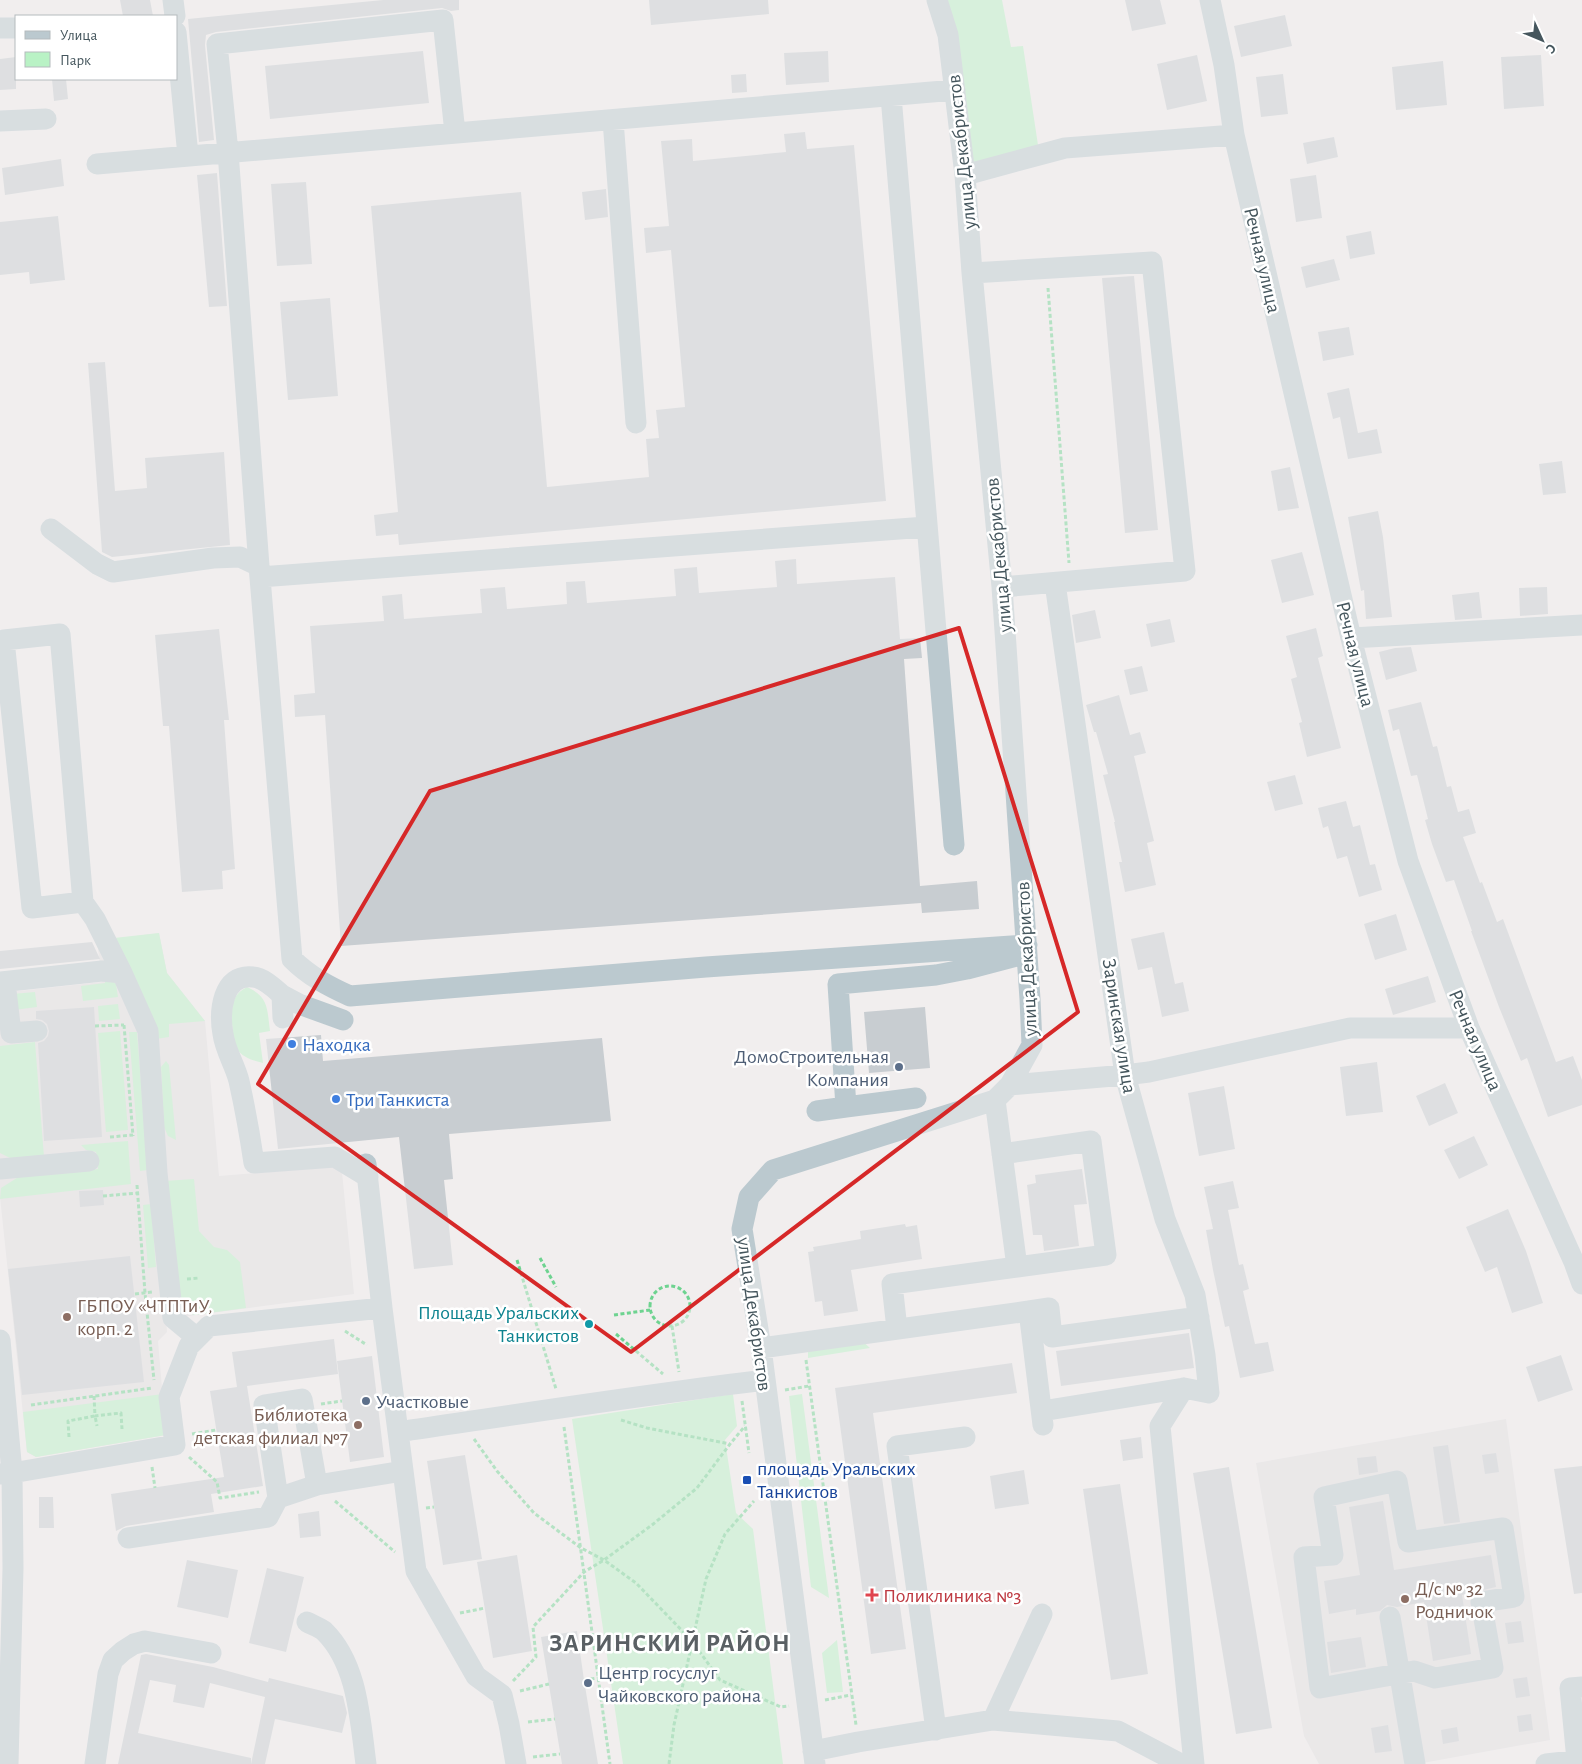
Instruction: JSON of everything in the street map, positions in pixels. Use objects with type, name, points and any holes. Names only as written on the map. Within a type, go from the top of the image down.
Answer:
[{"type":"street","points":[[173,0],[175,15]]},
{"type":"street","name":"улица Декабристов","points":[[814,1758],[761,1348],[742,1229],[749,1197],[773,1170],[995,1100],[1010,1085],[1032,1045],[1002,587],[972,273],[965,175],[948,34],[937,0]]},
{"type":"street","name":"Речная улица","points":[[1210,0],[1224,65],[1234,135],[1351,638],[1408,861],[1469,1028],[1578,1260],[1582,1284]]},
{"type":"street","points":[[455,133],[443,20],[217,44],[228,152],[292,958],[303,969],[323,983],[350,996],[716,967],[1027,949]]},
{"type":"street","points":[[0,28],[15,28]]},
{"type":"street","points":[[178,53],[188,156]]},
{"type":"street","points":[[97,164],[955,90]]},
{"type":"street","points":[[891,96],[954,845]]},
{"type":"street","points":[[0,121],[46,119]]},
{"type":"street","points":[[613,120],[636,424]]},
{"type":"street","points":[[965,175],[1065,148],[1234,135]]},
{"type":"street","points":[[972,273],[1152,262],[1185,571],[1002,587]]},
{"type":"street","points":[[51,529],[97,564],[113,572],[212,558],[240,556],[260,572],[926,528]]},
{"type":"street","name":"Заринская улица","points":[[1063,582],[1125,1075],[1165,1219],[1195,1295],[1209,1393],[1184,1388]]},
{"type":"street","points":[[1351,638],[1582,625]]},
{"type":"street","points":[[83,902],[32,908],[4,640],[60,634],[83,902],[122,973],[148,1031],[157,1172],[173,1318],[197,1338]]},
{"type":"street","points":[[846,1107],[838,984],[936,975],[967,969],[1027,949]]},
{"type":"street","points":[[37,1031],[11,1033],[2,982],[102,971],[122,973]]},
{"type":"street","points":[[343,1020],[299,1004],[254,977],[239,978],[226,990],[222,1004],[223,1035],[238,1080],[254,1163],[335,1156],[367,1171],[388,1359],[416,1570],[476,1676],[502,1695],[515,1761]]},
{"type":"street","points":[[282,995],[283,1018]]},
{"type":"street","points":[[1010,1085],[1149,1072],[1350,1028],[1469,1028]]},
{"type":"street","points":[[817,1111],[916,1098]]},
{"type":"street","points":[[995,1100],[1017,1267]]},
{"type":"street","points":[[898,1329],[892,1284],[1106,1255],[1091,1141],[1002,1154]]},
{"type":"street","points":[[0,1170],[90,1160]]},
{"type":"street","points":[[6,1473],[175,1440],[169,1397],[188,1346],[209,1326],[382,1308]]},
{"type":"street","points":[[761,1348],[1050,1308],[1052,1337],[1199,1317]]},
{"type":"street","points":[[1029,1311],[1042,1418],[1184,1388]]},
{"type":"street","points":[[0,1340],[6,1473],[13,1568],[8,1764]]},
{"type":"street","points":[[398,1432],[765,1380]]},
{"type":"street","points":[[1184,1388],[1160,1426],[1194,1764]]},
{"type":"street","points":[[128,1538],[268,1517],[277,1494],[264,1405],[302,1399],[317,1485]]},
{"type":"street","points":[[936,1730],[897,1446],[966,1437]]},
{"type":"street","points":[[277,1494],[317,1485],[403,1471]]},
{"type":"street","points":[[1397,1481],[1408,1542],[1502,1528],[1514,1597],[1481,1602],[1493,1668],[1435,1678],[1414,1671],[1400,1673],[1320,1688],[1304,1557],[1333,1555],[1324,1497],[1397,1481]]},
{"type":"street","points":[[993,1720],[1042,1614]]},
{"type":"street","points":[[1390,1617],[1415,1764]]},
{"type":"street","points":[[307,1622],[322,1629],[338,1647],[347,1667],[356,1697],[366,1764]]},
{"type":"street","points":[[95,1764],[108,1674],[113,1660],[122,1651],[134,1644],[145,1641],[211,1653]]},
{"type":"street","points":[[1546,1764],[1580,1761],[1570,1688],[1582,1687]]},
{"type":"street","points":[[814,1758],[858,1742],[993,1720],[1118,1731],[1181,1764]]},
{"type":"path","points":[[1047,268],[1063,582]]},
{"type":"path","points":[[123,1017],[134,1145]]},
{"type":"path","points":[[95,1026],[145,1024]]},
{"type":"path","points":[[110,1138],[133,1135]]},
{"type":"path","points":[[31,1405],[155,1388],[145,1292],[137,1183]]},
{"type":"path","points":[[103,1196],[138,1193]]},
{"type":"path","points":[[540,1258],[556,1287]]},
{"type":"path","points":[[516,1260],[562,1409],[610,1764]]},
{"type":"path","points":[[670,1285],[683,1290],[689,1298],[689,1312],[682,1322],[672,1326],[658,1323],[650,1310],[651,1296],[658,1289],[670,1285]]},
{"type":"path","points":[[614,1315],[650,1310]]},
{"type":"path","points":[[319,1314],[388,1359]]},
{"type":"path","points":[[672,1326],[682,1391]]},
{"type":"path","points":[[616,1334],[682,1391]]},
{"type":"path","points":[[804,1342],[858,1742]]},
{"type":"path","points":[[94,1396],[96,1426]]},
{"type":"path","points":[[70,1437],[68,1421],[95,1416],[121,1413],[122,1429]]},
{"type":"path","points":[[613,1417],[647,1428],[730,1444]]},
{"type":"path","points":[[462,1423],[497,1471],[534,1513],[581,1548],[604,1560],[636,1583],[692,1641],[720,1680],[781,1707]]},
{"type":"path","points":[[519,1674],[536,1657],[534,1627],[584,1572],[604,1560],[698,1488],[745,1426]]},
{"type":"path","points":[[175,1440],[216,1430]]},
{"type":"path","points":[[175,1440],[217,1482],[220,1498],[277,1494]]},
{"type":"path","points":[[317,1485],[416,1570]]},
{"type":"path","points":[[670,1764],[674,1725],[706,1580],[725,1534],[754,1501]]},
{"type":"path","points":[[584,1680],[598,1678]]},
{"type":"path","points":[[502,1695],[549,1684]]},
{"type":"path","points":[[509,1724],[555,1719]]},
{"type":"path","points":[[515,1761],[560,1754]]},
{"type":"highlighted area","points":[[959,628],[1078,1012],[631,1352],[258,1084],[430,791]]},
{"type":"shaded area","points":[[159,933],[167,973],[205,1021],[219,1176],[332,1167],[342,1172],[354,1294],[166,1319],[167,1332],[158,1341],[166,1435],[36,1457],[27,1452],[0,1197],[0,993],[102,982],[97,941]]},
{"type":"shaded area","name":"Д/с № 32 Родничок","points":[[1506,1419],[1550,1740],[1417,1764],[1319,1764],[1304,1736],[1256,1463]]},
{"type":"green space","points":[[945,0],[1002,0],[1011,47],[1023,46],[1038,145],[969,166]]},
{"type":"green space","points":[[159,933],[167,973],[205,1021],[169,1024],[169,1037],[156,1039],[114,938]]},
{"type":"green space","points":[[110,979],[116,984],[118,997],[83,1001],[81,986],[105,983],[105,980]]},
{"type":"green space","points":[[247,987],[259,995],[266,1004],[270,1031],[259,1033],[263,1063],[251,1060],[245,1056],[234,1043],[232,1007],[237,995]]},
{"type":"green space","points":[[35,992],[37,1007],[14,1010],[12,994]]},
{"type":"green space","points":[[118,1004],[120,1019],[99,1021],[98,1006]]},
{"type":"green space","points":[[120,1031],[128,1130],[106,1132],[98,1033]]},
{"type":"green space","points":[[129,1032],[137,1032],[148,1170],[140,1171]]},
{"type":"green space","points":[[35,1042],[44,1157],[10,1158],[0,1153],[0,1046]]},
{"type":"green space","points":[[166,1061],[169,1065],[176,1140],[168,1136],[164,1127],[161,1067]]},
{"type":"green space","points":[[128,1141],[131,1184],[0,1199],[1,1188],[20,1176],[98,1169],[96,1152],[86,1150],[81,1145]]},
{"type":"green space","points":[[194,1179],[199,1231],[214,1247],[227,1250],[240,1262],[246,1308],[194,1315],[188,1312],[179,1300],[164,1181]]},
{"type":"green space","points":[[151,1204],[156,1267],[148,1268],[143,1205]]},
{"type":"green space","points":[[859,1338],[870,1348],[808,1358],[808,1345]]},
{"type":"green space","points":[[163,1394],[166,1435],[36,1457],[27,1452],[23,1412]]},
{"type":"green space","points":[[733,1394],[737,1426],[725,1440],[736,1513],[753,1529],[783,1764],[623,1764],[572,1419]]},
{"type":"green space","points":[[802,1394],[829,1598],[811,1587],[789,1396]]},
{"type":"green space","points":[[837,1640],[843,1692],[827,1693],[822,1653]]},
{"type":"building","points":[[120,0],[150,0],[153,15],[123,15]]},
{"type":"building","points":[[383,0],[459,0],[459,10],[451,11],[442,8],[216,32],[206,35],[205,45],[214,140],[199,142],[188,19]]},
{"type":"building","points":[[649,0],[768,0],[769,14],[651,25]]},
{"type":"building","points":[[1125,0],[1160,0],[1166,24],[1132,31]]},
{"type":"building","points":[[1285,15],[1292,46],[1241,57],[1234,26]]},
{"type":"building","points":[[423,51],[429,103],[270,119],[265,66]]},
{"type":"building","points":[[828,51],[829,82],[786,85],[784,53]]},
{"type":"building","points":[[1197,55],[1207,101],[1167,110],[1157,64]]},
{"type":"building","points":[[1541,55],[1544,106],[1504,109],[1501,57]]},
{"type":"building","points":[[15,57],[16,89],[0,90],[0,59]]},
{"type":"building","points":[[1443,61],[1447,105],[1396,110],[1392,67]]},
{"type":"building","points":[[746,74],[747,92],[732,93],[731,75]]},
{"type":"building","points":[[1283,74],[1288,114],[1261,117],[1256,77]]},
{"type":"building","points":[[52,80],[66,80],[68,99],[54,101]]},
{"type":"building","points":[[805,132],[807,149],[854,145],[886,501],[399,545],[398,534],[376,536],[374,515],[398,512],[371,206],[521,192],[547,487],[649,477],[646,439],[659,438],[656,410],[685,407],[671,250],[646,253],[644,228],[669,226],[661,141],[692,139],[693,161],[786,152],[784,134]]},
{"type":"building","points":[[1334,137],[1338,157],[1307,164],[1303,143]]},
{"type":"building","points":[[61,159],[64,186],[5,195],[2,168]]},
{"type":"building","points":[[217,173],[227,306],[209,307],[197,175]]},
{"type":"building","points":[[1316,175],[1322,218],[1296,222],[1290,179]]},
{"type":"building","points":[[306,182],[312,264],[277,266],[271,184]]},
{"type":"building","points":[[606,189],[608,217],[585,220],[582,192]]},
{"type":"building","points":[[58,216],[65,280],[30,284],[29,272],[0,275],[0,222]]},
{"type":"building","points":[[1371,231],[1375,254],[1350,259],[1346,236]]},
{"type":"building","points":[[1334,259],[1340,280],[1306,288],[1301,267]]},
{"type":"building","points":[[1134,276],[1158,530],[1125,533],[1102,278]]},
{"type":"building","points":[[330,298],[338,396],[288,400],[280,302]]},
{"type":"building","points":[[1349,327],[1354,355],[1323,361],[1318,332]]},
{"type":"building","points":[[105,362],[115,491],[147,488],[145,458],[224,452],[230,545],[112,557],[102,552],[88,363]]},
{"type":"building","points":[[1349,388],[1358,433],[1377,429],[1382,453],[1348,459],[1340,417],[1333,419],[1327,393]]},
{"type":"building","points":[[1562,461],[1566,493],[1543,495],[1539,464]]},
{"type":"building","points":[[1290,467],[1299,508],[1278,511],[1271,471]]},
{"type":"building","points":[[1378,511],[1383,537],[1392,617],[1366,619],[1364,590],[1361,591],[1348,517]]},
{"type":"building","points":[[1302,552],[1314,595],[1282,603],[1271,560]]},
{"type":"building","points":[[796,559],[797,584],[895,577],[900,639],[920,638],[922,658],[904,659],[920,886],[977,881],[979,909],[922,913],[921,903],[341,946],[325,715],[295,717],[294,695],[315,693],[310,626],[384,621],[382,596],[402,594],[404,619],[482,613],[480,589],[505,587],[507,609],[567,604],[566,582],[585,581],[587,603],[676,596],[674,569],[697,567],[699,593],[777,587],[775,561]]},
{"type":"building","points":[[1547,587],[1548,614],[1520,616],[1519,588]]},
{"type":"building","points":[[1479,592],[1482,618],[1455,620],[1452,595]]},
{"type":"building","points":[[1095,610],[1101,638],[1076,643],[1072,615]]},
{"type":"building","points":[[1170,619],[1175,642],[1151,647],[1146,624]]},
{"type":"building","points":[[1316,628],[1323,656],[1318,658],[1341,748],[1307,757],[1299,723],[1302,722],[1291,679],[1297,677],[1286,636]]},
{"type":"building","points":[[219,629],[229,720],[224,720],[235,869],[222,871],[223,889],[182,892],[169,726],[163,726],[155,635]]},
{"type":"building","points":[[1411,647],[1417,671],[1386,680],[1379,652]]},
{"type":"building","points":[[1142,666],[1148,691],[1130,695],[1124,670]]},
{"type":"building","points":[[1119,695],[1130,735],[1140,732],[1146,753],[1134,756],[1154,841],[1147,843],[1156,885],[1125,892],[1119,862],[1122,862],[1115,822],[1103,775],[1108,774],[1086,705]]},
{"type":"building","points":[[1421,702],[1433,747],[1437,746],[1447,787],[1451,786],[1458,812],[1469,809],[1476,833],[1463,837],[1480,883],[1482,882],[1497,922],[1503,919],[1556,1062],[1573,1056],[1582,1080],[1582,1105],[1548,1117],[1527,1058],[1521,1061],[1499,1007],[1454,880],[1446,882],[1425,820],[1428,819],[1417,775],[1411,776],[1399,729],[1393,731],[1388,710]]},
{"type":"building","points":[[1295,775],[1303,804],[1275,811],[1267,782]]},
{"type":"building","points":[[1346,801],[1353,827],[1360,825],[1370,865],[1375,864],[1382,890],[1359,897],[1347,856],[1337,859],[1328,826],[1323,828],[1318,808]]},
{"type":"building","points":[[1396,914],[1407,950],[1375,960],[1364,924]]},
{"type":"building","points":[[1164,932],[1175,984],[1183,982],[1189,1011],[1162,1017],[1152,967],[1138,970],[1131,939]]},
{"type":"building","points":[[92,942],[100,959],[0,969],[0,951]]},
{"type":"building","points":[[1428,976],[1436,1002],[1393,1015],[1385,989]]},
{"type":"building","points":[[94,1007],[102,1137],[44,1141],[38,1043],[44,1041],[49,1031],[47,1024],[42,1020],[36,1019],[36,1011]]},
{"type":"building","points":[[925,1007],[930,1068],[869,1073],[864,1012]]},
{"type":"building","points":[[321,1035],[323,1061],[602,1038],[611,1121],[449,1134],[453,1179],[444,1180],[453,1265],[414,1269],[399,1137],[278,1149],[266,1039]]},
{"type":"building","points":[[1377,1062],[1383,1112],[1346,1116],[1340,1067]]},
{"type":"building","points":[[1445,1083],[1458,1113],[1429,1126],[1416,1096]]},
{"type":"building","points":[[1224,1086],[1235,1149],[1199,1156],[1188,1093]]},
{"type":"building","points":[[1474,1136],[1488,1165],[1459,1179],[1444,1150]]},
{"type":"building","points":[[1082,1169],[1087,1204],[1074,1205],[1079,1246],[1044,1251],[1042,1235],[1033,1235],[1027,1185],[1036,1183],[1035,1175]]},
{"type":"building","points":[[1233,1181],[1239,1208],[1228,1210],[1239,1265],[1243,1264],[1249,1289],[1243,1291],[1255,1344],[1268,1342],[1274,1371],[1240,1378],[1229,1326],[1225,1327],[1213,1270],[1206,1230],[1213,1229],[1204,1187]]},
{"type":"building","points":[[103,1190],[104,1205],[80,1207],[79,1191]]},
{"type":"building","points":[[1508,1209],[1526,1251],[1543,1303],[1512,1313],[1497,1267],[1485,1272],[1466,1227]]},
{"type":"building","points":[[905,1224],[906,1227],[917,1225],[922,1259],[851,1270],[858,1311],[824,1316],[822,1301],[815,1302],[808,1252],[814,1251],[813,1247],[861,1239],[860,1231]]},
{"type":"building","name":"ГБПОУ «ЧТПТиУ, корп. 2","points":[[130,1256],[144,1382],[22,1395],[8,1269]]},
{"type":"building","points":[[1189,1333],[1194,1368],[1061,1386],[1056,1351]]},
{"type":"building","points":[[334,1339],[338,1374],[247,1386],[263,1486],[211,1494],[214,1512],[126,1526],[116,1531],[111,1494],[224,1477],[210,1391],[237,1387],[232,1352]]},
{"type":"building","points":[[1561,1355],[1573,1390],[1538,1402],[1526,1367]]},
{"type":"building","points":[[372,1356],[384,1457],[350,1462],[337,1361]]},
{"type":"building","points":[[1012,1363],[1017,1393],[873,1413],[906,1649],[871,1654],[835,1388]]},
{"type":"building","points":[[1141,1437],[1143,1458],[1123,1461],[1120,1440]]},
{"type":"building","points":[[1448,1445],[1460,1522],[1444,1524],[1433,1447]]},
{"type":"building","points":[[1496,1453],[1499,1472],[1485,1474],[1482,1455]]},
{"type":"building","points":[[465,1455],[482,1559],[443,1565],[427,1461]]},
{"type":"building","points":[[1376,1456],[1378,1472],[1359,1475],[1357,1458]]},
{"type":"building","points":[[1582,1466],[1582,1593],[1574,1594],[1554,1469]]},
{"type":"building","points":[[1229,1467],[1272,1728],[1236,1734],[1193,1473]]},
{"type":"building","points":[[1024,1470],[1029,1504],[995,1509],[990,1476]]},
{"type":"building","points":[[1120,1484],[1148,1674],[1111,1680],[1083,1489]]},
{"type":"building","points":[[39,1497],[53,1497],[54,1528],[39,1528]]},
{"type":"building","points":[[1383,1501],[1394,1570],[1491,1555],[1496,1587],[1462,1595],[1471,1654],[1433,1661],[1424,1602],[1397,1607],[1387,1605],[1380,1611],[1356,1615],[1356,1609],[1329,1614],[1324,1581],[1360,1575],[1349,1507]]},
{"type":"building","points":[[319,1511],[321,1536],[300,1538],[298,1514]]},
{"type":"building","points":[[517,1555],[532,1651],[493,1658],[477,1562]]},
{"type":"building","points":[[187,1560],[238,1570],[228,1618],[177,1607]]},
{"type":"building","points":[[267,1568],[304,1577],[286,1652],[249,1643]]},
{"type":"building","points":[[1521,1621],[1524,1642],[1508,1644],[1505,1623]]},
{"type":"building","points":[[577,1631],[598,1764],[562,1764],[541,1637]]},
{"type":"building","points":[[1361,1637],[1366,1667],[1331,1673],[1327,1642]]},
{"type":"building","points":[[146,1654],[213,1667],[268,1682],[269,1678],[343,1696],[347,1713],[342,1733],[275,1719],[265,1764],[251,1764],[118,1764],[141,1655]],"holes":[[[150,1680],[176,1685],[173,1702],[204,1708],[210,1683],[265,1697],[251,1764],[251,1758],[138,1733]]]},
{"type":"building","points":[[1527,1677],[1530,1696],[1516,1698],[1513,1679]]},
{"type":"building","points":[[1531,1714],[1533,1730],[1519,1732],[1517,1716]]},
{"type":"building","points":[[1388,1725],[1392,1751],[1375,1753],[1371,1728]]},
{"type":"building","points":[[1457,1727],[1459,1741],[1443,1744],[1441,1730]]},
{"type":"place","name":"Находка","points":[[292,1044]]},
{"type":"place","name":"ДомоСтроительная Компания","points":[[899,1067]]},
{"type":"place","name":"Три Танкиста","points":[[336,1099]]},
{"type":"place","name":"ГБПОУ «ЧТПТиУ, корп. 2","points":[[67,1317]]},
{"type":"place","name":"Площадь Уральских Танкистов","points":[[589,1324]]},
{"type":"place","name":"Участковые","points":[[366,1401]]},
{"type":"place","name":"Библиотека детская филиал №7","points":[[358,1425]]},
{"type":"place","name":"площадь Уральских Танкистов","points":[[747,1480]]},
{"type":"place","name":"Поликлиника №3","points":[[872,1595]]},
{"type":"place","name":"Д/с № 32 Родничок","points":[[1405,1599]]},
{"type":"place","name":"Центр госуслуг Чайковского района","points":[[588,1683]]},
{"type":"district","name":"ЗАРИНСКИЙ РАЙОН","points":[[670,1642]]}]
